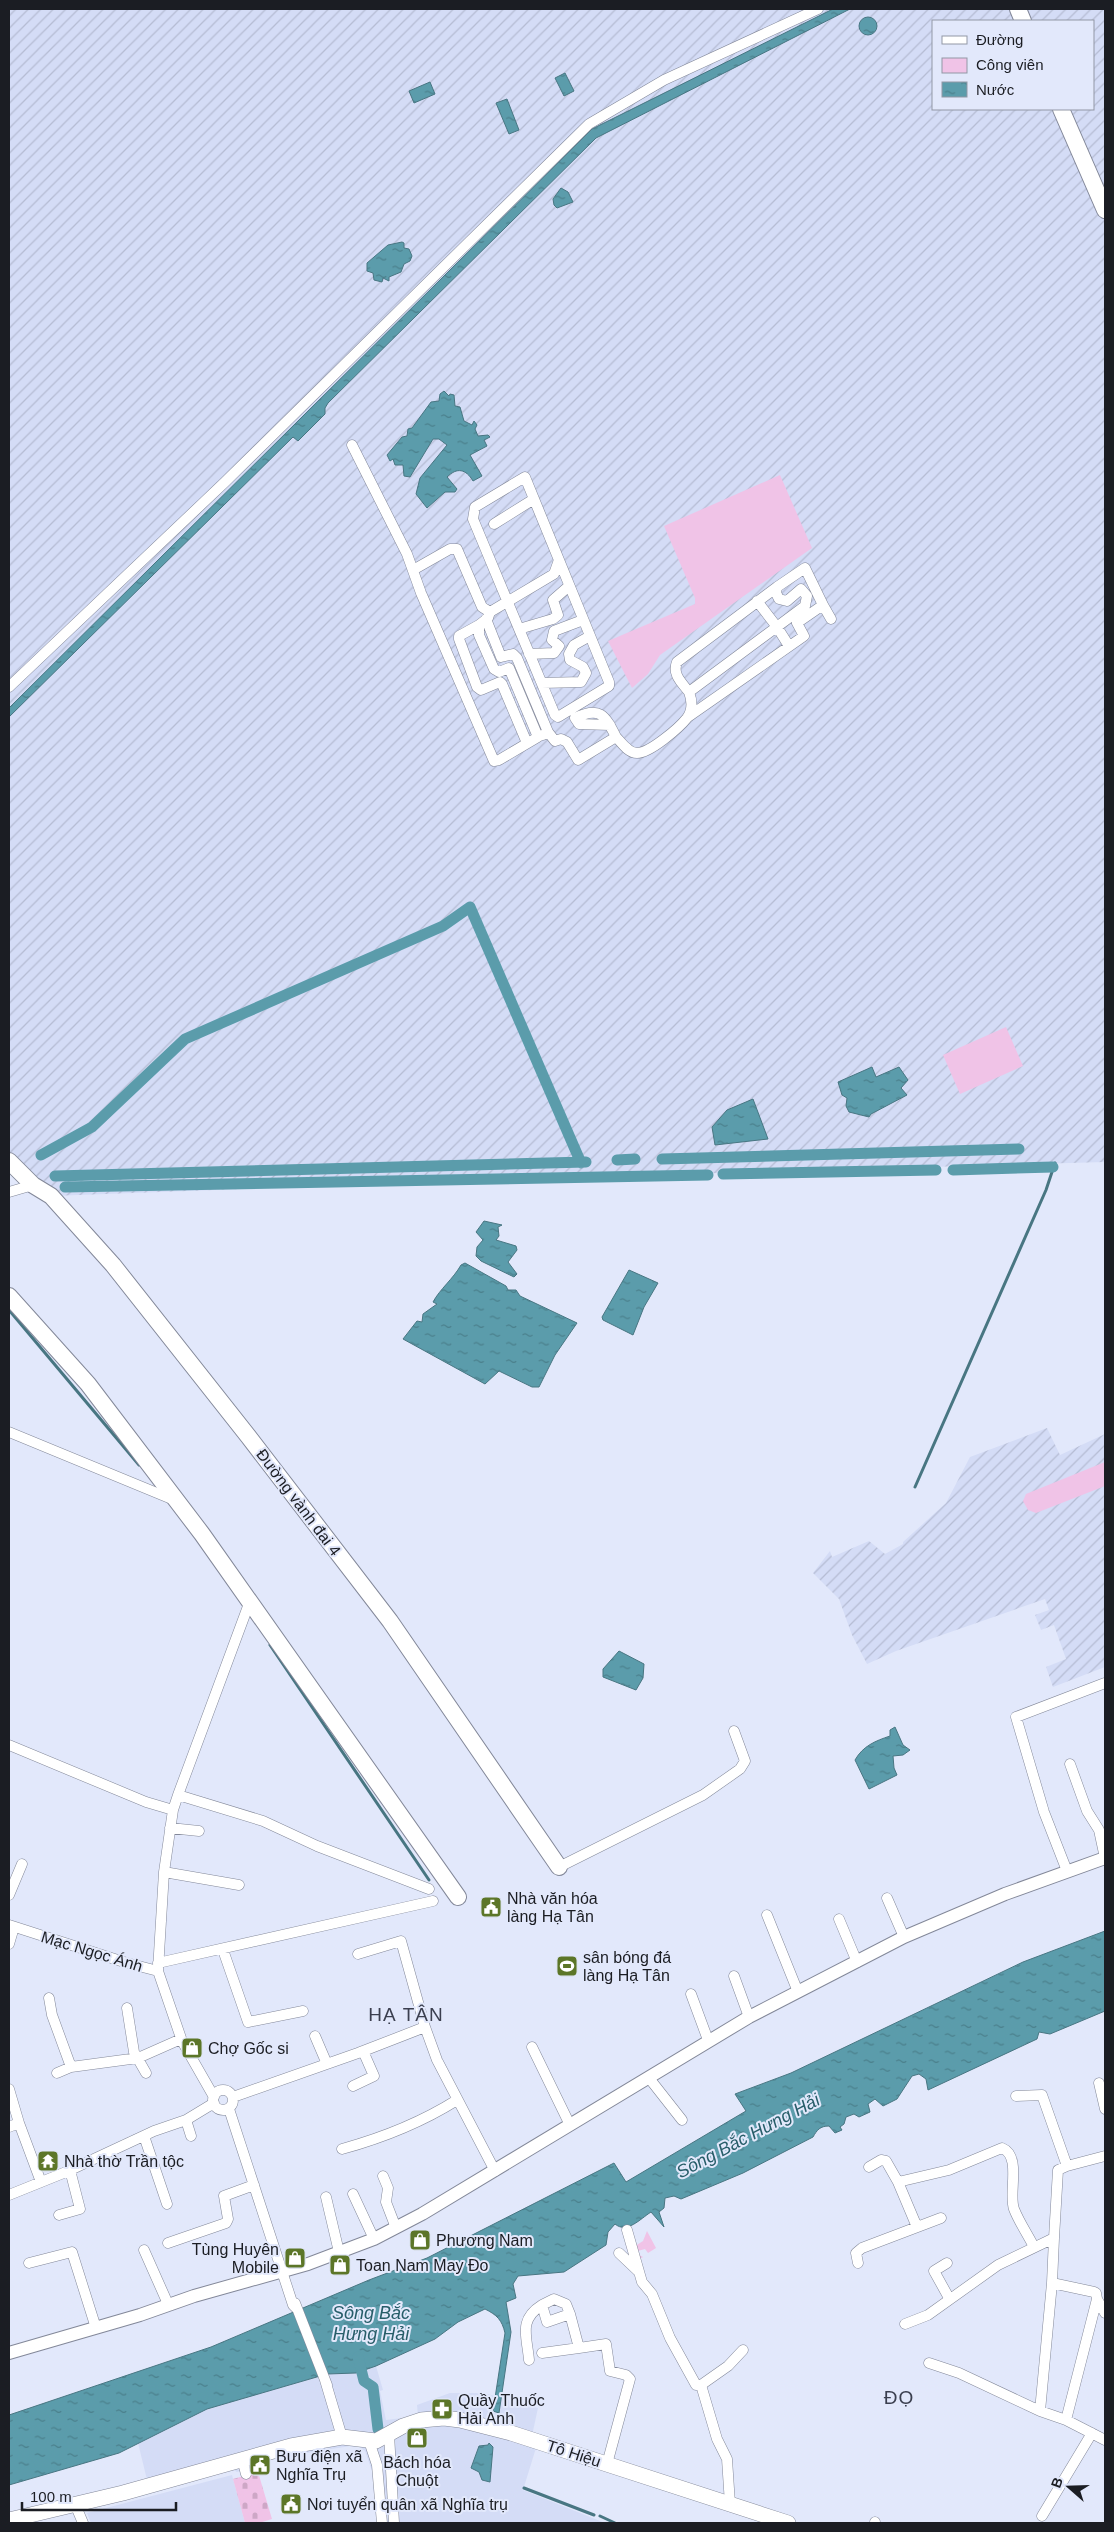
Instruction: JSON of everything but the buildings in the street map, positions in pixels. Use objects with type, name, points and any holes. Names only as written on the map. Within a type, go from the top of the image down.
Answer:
[{"type":"main road","points":[[1061,110],[1105,210]]},
{"type":"main road","name":"Đường vành đai 4","points":[[9,1161],[33,1185],[51,1196],[113,1265],[248,1436],[390,1622],[559,1868]]},
{"type":"main road","points":[[9,1296],[88,1384],[178,1501],[458,1897]]},
{"type":"main road","name":"Tô Hiệu","points":[[9,2520],[203,2472],[244,2468],[291,2446],[342,2437],[369,2441],[383,2438],[403,2426],[421,2420],[444,2418],[460,2420],[511,2433],[788,2523]]},
{"type":"street","points":[[9,687],[225,482],[588,124],[664,80],[818,9]]},
{"type":"street","points":[[352,446],[396,530],[494,761],[548,732]]},
{"type":"street","points":[[525,477],[559,560],[609,686],[558,717],[555,715],[473,519],[475,507],[525,477]]},
{"type":"street","points":[[494,524],[534,499]]},
{"type":"street","points":[[413,570],[450,549],[457,549],[501,657],[516,655],[551,739],[555,741],[561,739],[567,742],[578,760],[616,737]]},
{"type":"street","points":[[527,744],[502,684],[500,682],[482,690],[477,687],[459,639],[460,636],[508,602],[554,574],[559,560]]},
{"type":"street","points":[[688,717],[692,700],[689,692],[677,677],[674,669],[677,662],[757,601],[805,568],[831,619]]},
{"type":"street","points":[[554,574],[568,582]]},
{"type":"street","points":[[519,629],[558,615],[553,600],[568,582]]},
{"type":"street","points":[[689,692],[805,606],[807,596],[801,589],[787,601],[780,598],[776,592],[777,587]]},
{"type":"street","points":[[757,601],[789,646]]},
{"type":"street","points":[[610,725],[616,737],[630,751],[645,751],[656,745],[688,717],[804,636],[797,623],[823,605]]},
{"type":"street","points":[[485,619],[479,635],[494,669],[499,672],[509,668],[538,737]]},
{"type":"street","points":[[530,654],[554,653],[559,646],[552,640],[554,631],[583,620]]},
{"type":"street","points":[[542,683],[580,682],[586,673],[583,667],[570,660],[569,654],[574,645],[590,636]]},
{"type":"street","points":[[9,1192],[33,1185]]},
{"type":"street","points":[[9,1432],[178,1501]]},
{"type":"street","points":[[250,1601],[173,1810],[164,1872],[158,1967],[223,1950],[433,1902]]},
{"type":"street","points":[[1067,1871],[1044,1812],[1016,1717],[1105,1683]]},
{"type":"street","points":[[559,1868],[703,1795],[740,1769],[745,1761],[734,1731]]},
{"type":"street","points":[[9,1745],[146,1802],[173,1810]]},
{"type":"street","points":[[10,2349],[96,2328],[168,2304],[282,2271],[374,2239],[494,2171],[649,2078],[708,2040],[749,2017],[904,1937],[1005,1894],[1105,1858],[1099,1830],[1086,1811],[1070,1764]]},
{"type":"street","points":[[178,1795],[263,1821],[317,1846],[429,1889]]},
{"type":"street","points":[[170,1828],[199,1831]]},
{"type":"street","points":[[9,1895],[22,1864]]},
{"type":"street","points":[[164,1872],[239,1885]]},
{"type":"street","points":[[886,1898],[904,1937]]},
{"type":"street","points":[[767,1915],[798,1992]]},
{"type":"street","points":[[839,1919],[857,1962]]},
{"type":"street","points":[[9,1944],[12,1926]]},
{"type":"street","name":"Mạc Ngọc Ánh","points":[[12,1926],[126,1968],[158,1967],[181,2039],[214,2100]]},
{"type":"street","points":[[358,1954],[401,1941],[425,2027],[437,2060],[494,2171]]},
{"type":"street","points":[[223,1950],[248,2022],[303,2011]]},
{"type":"street","points":[[734,1976],[749,2017]]},
{"type":"street","points":[[690,1994],[708,2040]]},
{"type":"street","points":[[49,1998],[52,2015],[71,2067]]},
{"type":"street","points":[[127,2008],[134,2052],[146,2073]]},
{"type":"street","points":[[233,2097],[425,2027]]},
{"type":"street","points":[[315,2036],[327,2064]]},
{"type":"street","points":[[57,2073],[71,2067],[138,2058],[181,2039]]},
{"type":"street","points":[[532,2047],[570,2125]]},
{"type":"street","points":[[353,2086],[374,2076],[363,2051]]},
{"type":"street","points":[[649,2078],[682,2120]]},
{"type":"street","points":[[1099,2083],[1105,2109]]},
{"type":"street","points":[[9,2089],[14,2125],[41,2182]]},
{"type":"street","points":[[9,2195],[18,2187],[41,2182],[144,2136],[186,2120],[214,2100],[218,2092],[224,2090],[230,2092],[233,2097],[233,2104],[229,2109],[220,2110],[214,2100]]},
{"type":"street","points":[[1016,2096],[1042,2095],[1066,2166]]},
{"type":"street","points":[[342,2149],[414,2123],[457,2100]]},
{"type":"street","points":[[229,2109],[282,2271],[325,2381],[342,2437]]},
{"type":"street","points":[[186,2120],[190,2136]]},
{"type":"street","points":[[144,2136],[167,2204]]},
{"type":"street","points":[[898,2182],[949,2170],[1002,2148],[1005,2149],[1015,2174],[1012,2188],[1014,2209],[1034,2247]]},
{"type":"street","points":[[1040,2411],[1052,2283],[1056,2174],[1062,2167],[1105,2156]]},
{"type":"street","points":[[869,2167],[881,2160],[886,2161],[898,2182],[917,2227]]},
{"type":"street","points":[[59,2215],[80,2209],[70,2170]]},
{"type":"street","points":[[383,2176],[388,2188],[386,2202],[396,2228]]},
{"type":"street","points":[[168,2243],[226,2223],[228,2219],[224,2196],[254,2186]]},
{"type":"street","points":[[353,2194],[374,2239]]},
{"type":"street","points":[[326,2197],[339,2252]]},
{"type":"street","points":[[858,2263],[856,2253],[862,2248],[941,2218]]},
{"type":"street","points":[[627,2230],[640,2273],[676,2349],[696,2385],[701,2385],[728,2366],[743,2350]]},
{"type":"street","points":[[906,2324],[928,2315],[949,2298],[998,2265],[1054,2238]]},
{"type":"street","points":[[144,2250],[168,2304]]},
{"type":"street","points":[[29,2263],[72,2252],[96,2328]]},
{"type":"street","points":[[619,2253],[640,2273]]},
{"type":"street","points":[[946,2262],[934,2271],[949,2298]]},
{"type":"street","points":[[1052,2283],[1096,2293],[1097,2299],[1105,2313]]},
{"type":"street","points":[[529,2360],[526,2322],[531,2312],[554,2298],[566,2304],[579,2348]]},
{"type":"street","points":[[1066,2420],[1097,2299]]},
{"type":"street","points":[[542,2305],[547,2322],[570,2314]]},
{"type":"street","points":[[542,2353],[606,2344],[610,2371],[626,2375],[630,2379],[607,2464]]},
{"type":"street","points":[[929,2363],[959,2373],[1040,2411],[1066,2420],[1105,2440]]},
{"type":"street","points":[[701,2385],[717,2439],[727,2459],[730,2504]]},
{"type":"street","points":[[1041,2399],[1051,2414]]},
{"type":"street","points":[[1042,2516],[1092,2433]]},
{"type":"street","points":[[390,2434],[394,2523]]},
{"type":"street","points":[[369,2441],[377,2465],[382,2523]]},
{"type":"street","points":[[75,2504],[83,2523]]},
{"type":"shaded area","points":[[9,9],[1105,9],[1105,1162],[510,1179],[51,1196],[9,1161]]},
{"type":"shaded area","points":[[1047,1428],[1060,1455],[1105,1434],[1105,1667],[1053,1687],[1046,1667],[1066,1659],[1054,1625],[1041,1630],[1035,1615],[1049,1610],[1045,1599],[896,1651],[867,1664],[852,1635],[839,1599],[813,1573],[830,1551],[832,1557],[869,1541],[885,1554],[903,1544],[946,1503],[970,1457]]},
{"type":"shaded area","points":[[376,2366],[383,2390],[380,2391],[386,2420],[418,2416],[417,2405],[450,2393],[484,2393],[538,2408],[533,2431],[536,2448],[523,2490],[605,2523],[377,2523],[378,2504],[372,2471],[365,2451],[357,2445],[268,2459],[237,2472],[232,2469],[150,2492],[138,2443],[207,2409],[327,2374],[356,2373]]},
{"type":"shaded area","points":[[232,2475],[245,2523],[91,2523],[87,2513]]},
{"type":"green space","points":[[780,475],[812,548],[660,655],[648,674],[632,688],[608,641],[695,604],[695,598],[664,526]]},
{"type":"green space","points":[[1006,1027],[1023,1066],[960,1094],[943,1055]]},
{"type":"green space","points":[[1105,1462],[1105,1486],[1036,1513],[1028,1510],[1023,1501],[1026,1494]]},
{"type":"green space","points":[[647,2231],[656,2248],[648,2253],[645,2249],[634,2252],[643,2257],[636,2261],[626,2247],[632,2248],[643,2241]]},
{"type":"green space","points":[[258,2472],[272,2519],[259,2523],[245,2523],[233,2479]]},
{"type":"water","points":[[833,9],[850,9],[596,138],[328,403],[325,408],[325,414],[298,441],[293,437],[9,717],[9,708],[592,129]]},
{"type":"water","points":[[864,17],[872,17],[877,22],[875,33],[864,35],[859,30],[859,22]]},
{"type":"water","points":[[565,73],[574,91],[564,96],[555,78]]},
{"type":"water","points":[[430,82],[435,94],[414,103],[409,91]]},
{"type":"water","points":[[507,99],[519,130],[509,134],[496,103]]},
{"type":"water","points":[[561,188],[568,192],[573,202],[557,208],[554,205],[553,199]]},
{"type":"water","points":[[404,243],[404,248],[409,249],[412,256],[410,261],[404,264],[401,272],[389,277],[389,281],[383,278],[382,282],[374,280],[373,273],[367,271],[367,263],[388,245]]},
{"type":"water","points":[[444,391],[449,396],[450,394],[454,395],[455,406],[460,407],[464,421],[472,425],[474,421],[477,425],[475,429],[478,436],[488,435],[490,437],[484,440],[487,446],[470,455],[482,476],[473,481],[464,472],[454,472],[447,477],[457,489],[455,492],[445,492],[427,508],[416,494],[420,478],[447,445],[439,439],[433,439],[410,477],[404,476],[403,465],[395,465],[393,459],[390,461],[387,455],[402,437],[407,436],[408,429],[412,428],[431,402],[439,401],[440,394]]},
{"type":"water","points":[[872,1067],[876,1077],[899,1067],[908,1080],[901,1088],[907,1095],[871,1114],[869,1117],[849,1112],[846,1106],[847,1098],[842,1095],[838,1082]]},
{"type":"water","points":[[753,1099],[768,1139],[715,1145],[712,1127],[727,1110]]},
{"type":"water","points":[[484,1221],[502,1225],[498,1227],[499,1236],[496,1240],[516,1246],[517,1250],[508,1262],[517,1274],[514,1277],[481,1261],[476,1256],[477,1247],[483,1240],[476,1232]]},
{"type":"water","points":[[465,1263],[506,1286],[508,1290],[516,1290],[520,1296],[577,1323],[555,1355],[539,1387],[532,1387],[499,1371],[485,1384],[403,1339],[417,1321],[422,1322],[423,1314],[437,1304],[433,1302],[436,1297],[461,1265]]},
{"type":"water","points":[[629,1270],[658,1283],[644,1307],[633,1335],[603,1320],[602,1317]]},
{"type":"water","points":[[619,1651],[644,1664],[643,1678],[636,1690],[603,1677],[603,1669]]},
{"type":"water","points":[[895,1727],[903,1745],[910,1750],[903,1755],[893,1756],[897,1775],[869,1789],[855,1760],[870,1745],[890,1736],[890,1730]]},
{"type":"water","name":"Sông Bắc Hưng Hải","points":[[1105,1931],[1105,2011],[1050,2034],[1039,2032],[1037,2039],[928,2090],[926,2079],[919,2074],[912,2076],[897,2099],[883,2106],[875,2099],[868,2104],[870,2112],[859,2117],[854,2114],[846,2117],[844,2124],[840,2127],[842,2130],[835,2133],[829,2126],[823,2127],[817,2130],[813,2137],[743,2173],[681,2199],[674,2196],[665,2198],[664,2208],[659,2212],[664,2227],[651,2212],[629,2226],[620,2227],[615,2224],[608,2232],[606,2245],[564,2272],[518,2276],[513,2284],[516,2298],[506,2302],[511,2332],[499,2413],[493,2411],[505,2333],[498,2318],[485,2309],[458,2322],[435,2339],[376,2366],[356,2373],[327,2374],[207,2409],[119,2453],[9,2485],[9,2415],[211,2347],[369,2280],[427,2258],[614,2163],[626,2182],[746,2111],[735,2094],[791,2073],[1023,1962]]},
{"type":"water","points":[[489,2443],[493,2447],[490,2482],[482,2480],[479,2472],[471,2468],[479,2446],[488,2445]]},
{"type":"waterway","points":[[41,1155],[92,1127],[185,1039],[443,926],[470,907],[581,1163]]},
{"type":"waterway","points":[[662,1159],[1019,1149]]},
{"type":"waterway","points":[[617,1160],[635,1159]]},
{"type":"waterway","points":[[55,1176],[586,1162]]},
{"type":"waterway","points":[[915,1487],[1046,1190],[1055,1163]]},
{"type":"waterway","points":[[953,1170],[1053,1167]]},
{"type":"waterway","points":[[723,1174],[936,1170]]},
{"type":"waterway","points":[[65,1187],[708,1175]]},
{"type":"waterway","points":[[9,1310],[139,1465]]},
{"type":"waterway","points":[[270,1645],[429,1880]]},
{"type":"waterway","points":[[358,2357],[364,2381],[373,2387],[378,2429]]},
{"type":"waterway","points":[[524,2488],[594,2515]]},
{"type":"waterway","points":[[600,2516],[615,2523]]},
{"type":"place","name":"Nhà văn hóa làng Hạ Tân","points":[[491,1907]]},
{"type":"place","name":"sân bóng đá làng Hạ Tân","points":[[567,1966]]},
{"type":"place","name":"Chợ Gốc si","points":[[192,2048]]},
{"type":"place","name":"Nhà thờ Trần tộc","points":[[48,2161]]},
{"type":"place","name":"Phương Nam","points":[[420,2240]]},
{"type":"place","name":"Tùng Huyên Mobile","points":[[295,2258]]},
{"type":"place","name":"Toan Nam May Đo","points":[[340,2265]]},
{"type":"place","name":"Quầy Thuốc Hải Anh","points":[[442,2409]]},
{"type":"place","name":"Bách hóa Chuột","points":[[417,2438]]},
{"type":"place","name":"Bưu điện xã Nghĩa Trụ","points":[[260,2465]]},
{"type":"place","name":"Nơi tuyển quân xã Nghĩa trụ","points":[[291,2504]]},
{"type":"district","name":"HẠ TÂN","points":[[406,2014]]},
{"type":"district","name":"ĐỌ","points":[[899,2397]]}]
